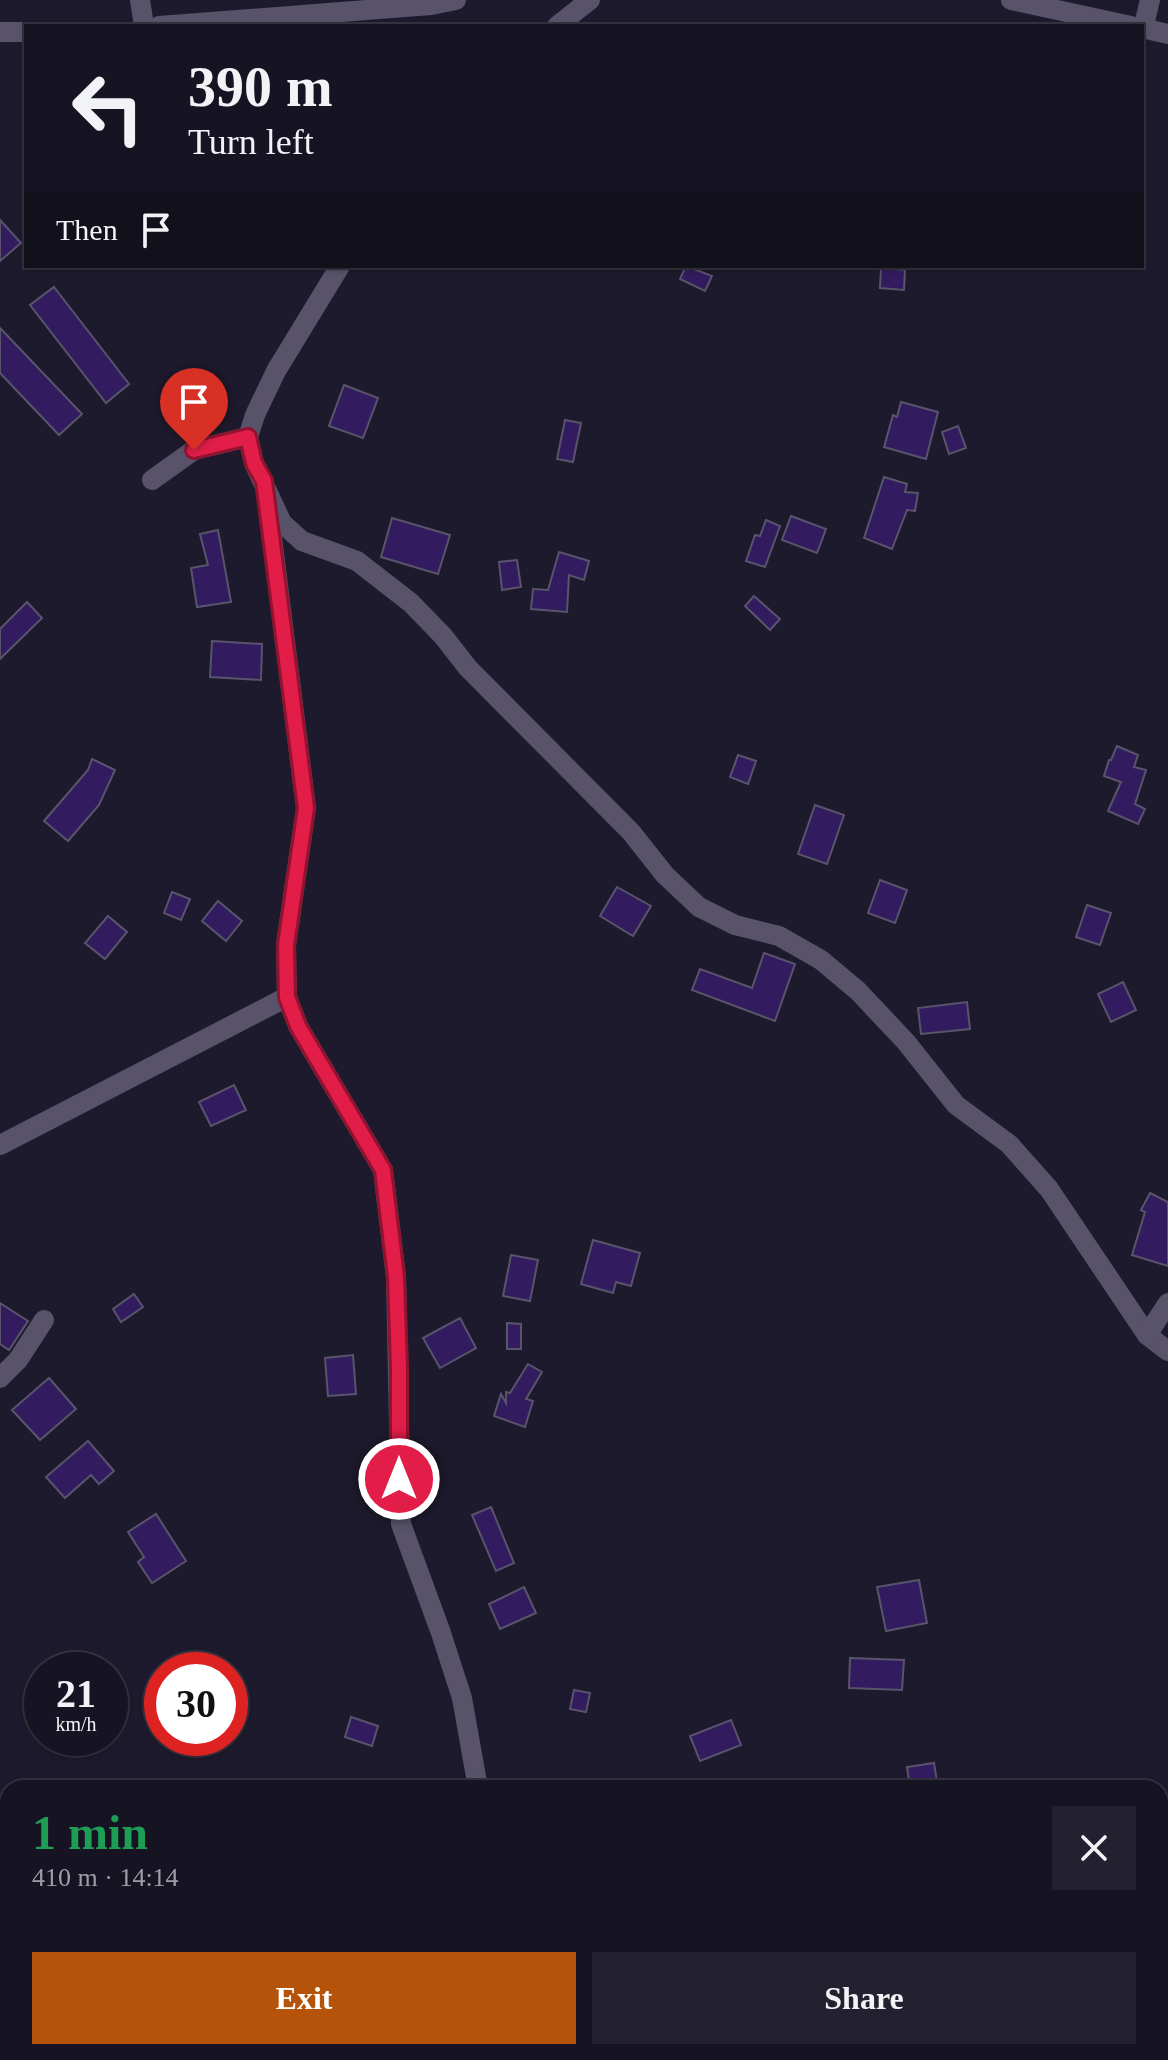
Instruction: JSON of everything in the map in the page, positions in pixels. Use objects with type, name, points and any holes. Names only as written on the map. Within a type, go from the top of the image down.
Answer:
[{"type":"street","points":[[140,0],[144,24]]},
{"type":"street","points":[[185,24],[431,5],[456,0]]},
{"type":"street","points":[[560,24],[590,0]]},
{"type":"street","points":[[1011,0],[1121,24]]},
{"type":"street","points":[[1141,24],[1150,0]]},
{"type":"street","points":[[1144,29],[1168,34]]},
{"type":"street","points":[[0,32],[24,32]]},
{"type":"street","points":[[339,268],[276,371],[248,437],[254,463],[282,523],[302,541],[357,561],[411,603],[468,668],[631,832],[665,875],[699,907],[735,925],[779,936],[821,960],[858,991],[906,1042],[956,1105],[1009,1144],[1049,1189],[1147,1335],[1168,1351]]},
{"type":"street","points":[[152,480],[194,450],[248,437]]},
{"type":"street","points":[[264,481],[306,808],[286,945],[287,997],[298,1026],[383,1170],[396,1277],[401,1524],[462,1698],[477,1780]]},
{"type":"street","points":[[0,1145],[287,997]]},
{"type":"street","points":[[1147,1335],[1168,1303]]},
{"type":"street","points":[[0,1378],[18,1360],[44,1320]]},
{"type":"building","points":[[0,220],[21,243],[0,261]]},
{"type":"building","points":[[685,268],[712,276],[705,291],[680,279]]},
{"type":"building","points":[[881,268],[905,270],[904,290],[880,288]]},
{"type":"building","points":[[54,287],[129,384],[106,403],[30,305]]},
{"type":"building","points":[[0,328],[82,414],[59,435],[0,373]]},
{"type":"building","points":[[344,385],[378,398],[363,438],[329,426]]},
{"type":"building","points":[[901,402],[938,412],[926,459],[884,447],[893,415],[897,417]]},
{"type":"building","points":[[565,420],[581,423],[573,462],[557,459]]},
{"type":"building","points":[[958,426],[966,448],[949,454],[942,432]]},
{"type":"building","points":[[884,477],[907,484],[905,492],[918,493],[915,511],[907,510],[892,549],[864,538]]},
{"type":"building","points":[[791,516],[826,529],[817,553],[782,540]]},
{"type":"building","points":[[392,518],[450,535],[438,574],[381,557]]},
{"type":"building","points":[[766,520],[780,526],[765,567],[746,561],[755,535],[760,536]]},
{"type":"building","points":[[218,530],[231,602],[197,607],[191,568],[208,565],[200,534]]},
{"type":"building","points":[[559,552],[589,561],[584,580],[569,575],[567,612],[531,609],[533,589],[548,590]]},
{"type":"building","points":[[517,560],[521,587],[502,590],[499,562]]},
{"type":"building","points":[[754,596],[780,619],[770,630],[745,606]]},
{"type":"building","points":[[27,602],[42,618],[0,659],[0,629]]},
{"type":"building","points":[[212,641],[262,644],[261,680],[210,677]]},
{"type":"building","points":[[1117,746],[1138,755],[1134,767],[1146,770],[1135,804],[1145,809],[1138,824],[1108,811],[1121,782],[1104,776]]},
{"type":"building","points":[[738,755],[756,761],[748,784],[730,777]]},
{"type":"building","points":[[92,759],[115,770],[99,805],[68,841],[44,821],[88,770]]},
{"type":"building","points":[[815,805],[844,815],[827,864],[798,854]]},
{"type":"building","points":[[880,880],[907,890],[895,923],[868,913]]},
{"type":"building","points":[[617,887],[651,906],[633,936],[600,916]]},
{"type":"building","points":[[172,892],[190,899],[181,920],[164,913]]},
{"type":"building","points":[[218,901],[242,921],[226,941],[202,921]]},
{"type":"building","points":[[1087,905],[1111,913],[1100,945],[1076,937]]},
{"type":"building","points":[[108,916],[127,932],[105,959],[85,943]]},
{"type":"building","points":[[764,953],[795,964],[775,1021],[692,990],[700,969],[752,988]]},
{"type":"building","points":[[1123,982],[1136,1010],[1111,1022],[1098,994]]},
{"type":"building","points":[[967,1002],[970,1029],[921,1034],[918,1008]]},
{"type":"building","points":[[234,1085],[246,1110],[211,1126],[199,1102]]},
{"type":"building","points":[[1150,1193],[1168,1202],[1168,1266],[1132,1255],[1145,1212],[1141,1210]]},
{"type":"building","points":[[593,1240],[640,1253],[631,1286],[616,1282],[613,1293],[581,1284]]},
{"type":"building","points":[[511,1255],[538,1260],[530,1301],[503,1296]]},
{"type":"building","points":[[134,1294],[143,1307],[121,1322],[113,1309]]},
{"type":"building","points":[[0,1303],[28,1321],[9,1350],[0,1344]]},
{"type":"building","points":[[460,1318],[476,1348],[440,1368],[423,1338]]},
{"type":"building","points":[[507,1323],[521,1324],[521,1349],[507,1349]]},
{"type":"building","points":[[353,1355],[356,1394],[328,1396],[325,1358]]},
{"type":"building","points":[[528,1364],[542,1372],[526,1399],[533,1401],[525,1427],[494,1416],[501,1394],[506,1403],[506,1392],[510,1393]]},
{"type":"building","points":[[49,1378],[76,1409],[40,1440],[12,1410]]},
{"type":"building","points":[[88,1441],[114,1471],[99,1484],[91,1475],[65,1498],[46,1477]]},
{"type":"building","points":[[491,1507],[514,1563],[496,1571],[472,1515]]},
{"type":"building","points":[[156,1514],[186,1561],[152,1583],[138,1562],[144,1557],[128,1532]]},
{"type":"building","points":[[919,1580],[927,1623],[886,1631],[877,1587]]},
{"type":"building","points":[[524,1587],[536,1613],[500,1629],[489,1604]]},
{"type":"building","points":[[850,1658],[904,1660],[902,1690],[849,1688]]},
{"type":"building","points":[[574,1690],[590,1693],[586,1712],[570,1709]]},
{"type":"building","points":[[351,1717],[378,1726],[372,1746],[345,1737]]},
{"type":"building","points":[[731,1720],[741,1745],[700,1761],[690,1736]]},
{"type":"building","points":[[934,1763],[937,1780],[909,1780],[907,1767]]},
{"type":"route","points":[[194,450],[248,437],[254,463],[264,481],[306,808],[286,945],[287,997],[298,1026],[383,1170],[396,1277],[399,1479]]}]
